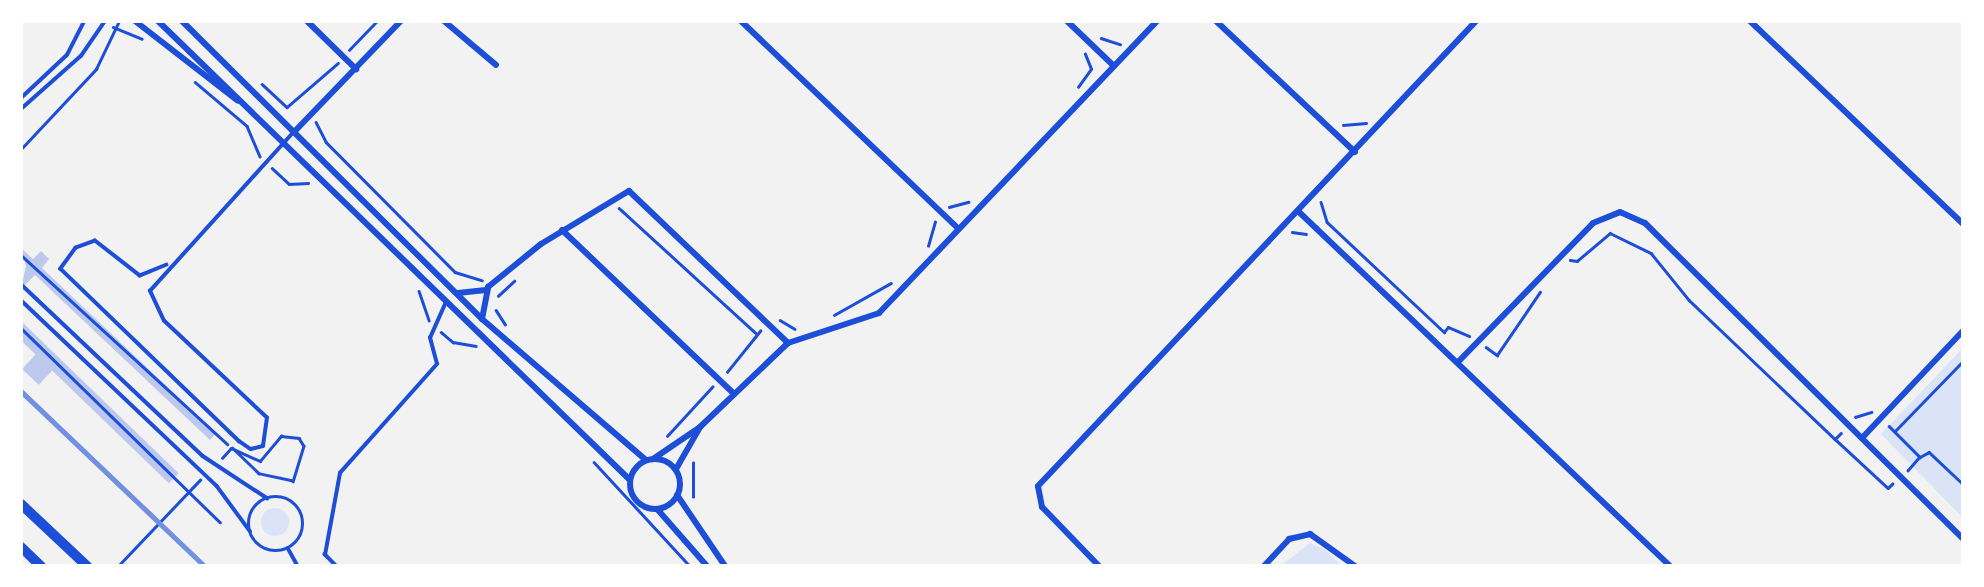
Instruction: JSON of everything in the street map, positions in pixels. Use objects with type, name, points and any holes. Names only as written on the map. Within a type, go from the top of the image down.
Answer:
[{"type":"highway","points":[[21,504],[87,566]]},
{"type":"highway","points":[[21,547],[41,566]]},
{"type":"street","points":[[135,21],[251,110]]},
{"type":"street","points":[[158,21],[287,141],[446,302],[631,480],[635,498],[657,510],[707,566]]},
{"type":"street","points":[[181,21],[482,319],[650,460],[676,469]]},
{"type":"street","points":[[307,21],[356,69]]},
{"type":"street","points":[[295,131],[312,117],[401,21]]},
{"type":"street","points":[[444,21],[496,65]]},
{"type":"street","points":[[741,21],[959,229]]},
{"type":"street","points":[[1067,21],[1114,66]]},
{"type":"street","points":[[631,480],[650,460],[700,427],[788,342],[879,313],[1157,21]]},
{"type":"street","points":[[1216,21],[1355,152]]},
{"type":"street","points":[[1099,566],[1042,507],[1038,486],[1299,212],[1476,21]]},
{"type":"street","points":[[1750,21],[1963,225]]},
{"type":"street","points":[[458,293],[487,289],[562,230],[629,191],[788,342]]},
{"type":"street","points":[[1299,212],[1459,361],[1670,566]]},
{"type":"street","points":[[1459,361],[1592,223],[1620,212],[1645,222],[1963,539]]},
{"type":"street","points":[[562,230],[733,393]]},
{"type":"street","points":[[482,319],[487,289]]},
{"type":"street","points":[[1863,438],[1963,331]]},
{"type":"street","points":[[700,427],[676,469],[677,495],[725,566]]},
{"type":"street","points":[[657,510],[677,495]]},
{"type":"street","points":[[1264,566],[1289,539],[1310,534],[1355,566]]},
{"type":"lane","points":[[21,98],[67,55],[84,21]]},
{"type":"lane","points":[[21,109],[81,56],[105,21]]},
{"type":"lane","points":[[167,265],[140,276],[95,241],[76,248],[61,270],[239,441],[251,449],[263,446],[267,418],[151,303],[150,291],[167,265],[295,131]]},
{"type":"lane","points":[[21,284],[203,456],[267,498],[293,502],[302,517],[301,535],[288,548],[265,549],[217,486],[21,300]]},
{"type":"lane","points":[[336,566],[324,555],[340,473],[437,364],[430,338],[446,302]]},
{"type":"lane","points":[[250,531],[254,507],[267,498]]},
{"type":"lane","points":[[288,548],[298,566]]},
{"type":"path","points":[[105,21],[116,29],[154,44]]},
{"type":"path","points":[[21,149],[96,69],[119,21]]},
{"type":"path","points":[[257,79],[287,107],[344,56],[377,21]]},
{"type":"path","points":[[1074,92],[1091,69],[1084,55],[1091,44],[1099,37],[1120,45],[1127,37]]},
{"type":"path","points":[[191,79],[247,126],[254,150],[289,184],[312,182]]},
{"type":"path","points":[[1331,116],[1341,125],[1364,121],[1374,131]]},
{"type":"path","points":[[312,117],[326,142],[454,272],[475,274],[496,298],[496,312],[507,327]]},
{"type":"path","points":[[1326,191],[1320,205],[1327,222],[1444,332],[1448,327],[1497,355],[1539,300],[1541,290]]},
{"type":"path","points":[[920,254],[942,214],[979,193]]},
{"type":"path","points":[[612,211],[630,212],[757,334]]},
{"type":"path","points":[[1284,236],[1317,231],[1327,222]]},
{"type":"path","points":[[1558,269],[1610,233],[1651,254],[1689,300],[1888,488],[1920,457],[1929,452],[1963,484]]},
{"type":"path","points":[[21,255],[214,437],[259,474],[297,479],[303,441],[281,436],[272,453],[249,460],[231,448],[213,467]]},
{"type":"path","points":[[496,298],[523,273]]},
{"type":"path","points":[[828,318],[902,273]]},
{"type":"path","points":[[418,288],[425,317],[436,327],[484,354]]},
{"type":"path","points":[[664,439],[757,334],[769,324],[778,319],[797,330],[807,326]]},
{"type":"path","points":[[21,328],[220,522]]},
{"type":"path","points":[[1895,432],[1963,361]]},
{"type":"path","points":[[1835,439],[1849,424],[1874,411],[1920,457]]},
{"type":"path","points":[[590,450],[610,485],[690,566]]},
{"type":"path","points":[[118,566],[203,477]]},
{"type":"shaded area","points":[[1963,348],[1963,518],[1881,434]]},
{"type":"shaded area","points":[[275,508],[285,512],[289,522],[285,532],[275,536],[265,532],[261,522],[265,512]]},
{"type":"shaded area","points":[[1310,543],[1324,549],[1342,566],[1280,566]]},
{"type":"building","points":[[21,248],[33,259],[41,251],[49,259],[42,268],[216,433],[210,440],[35,275],[21,289],[26,266]]},
{"type":"building","points":[[21,321],[179,473],[169,483],[21,340]]},
{"type":"building","points":[[37,353],[54,369],[39,385],[22,369]]},
{"type":"railway","points":[[21,391],[205,566]]}]
